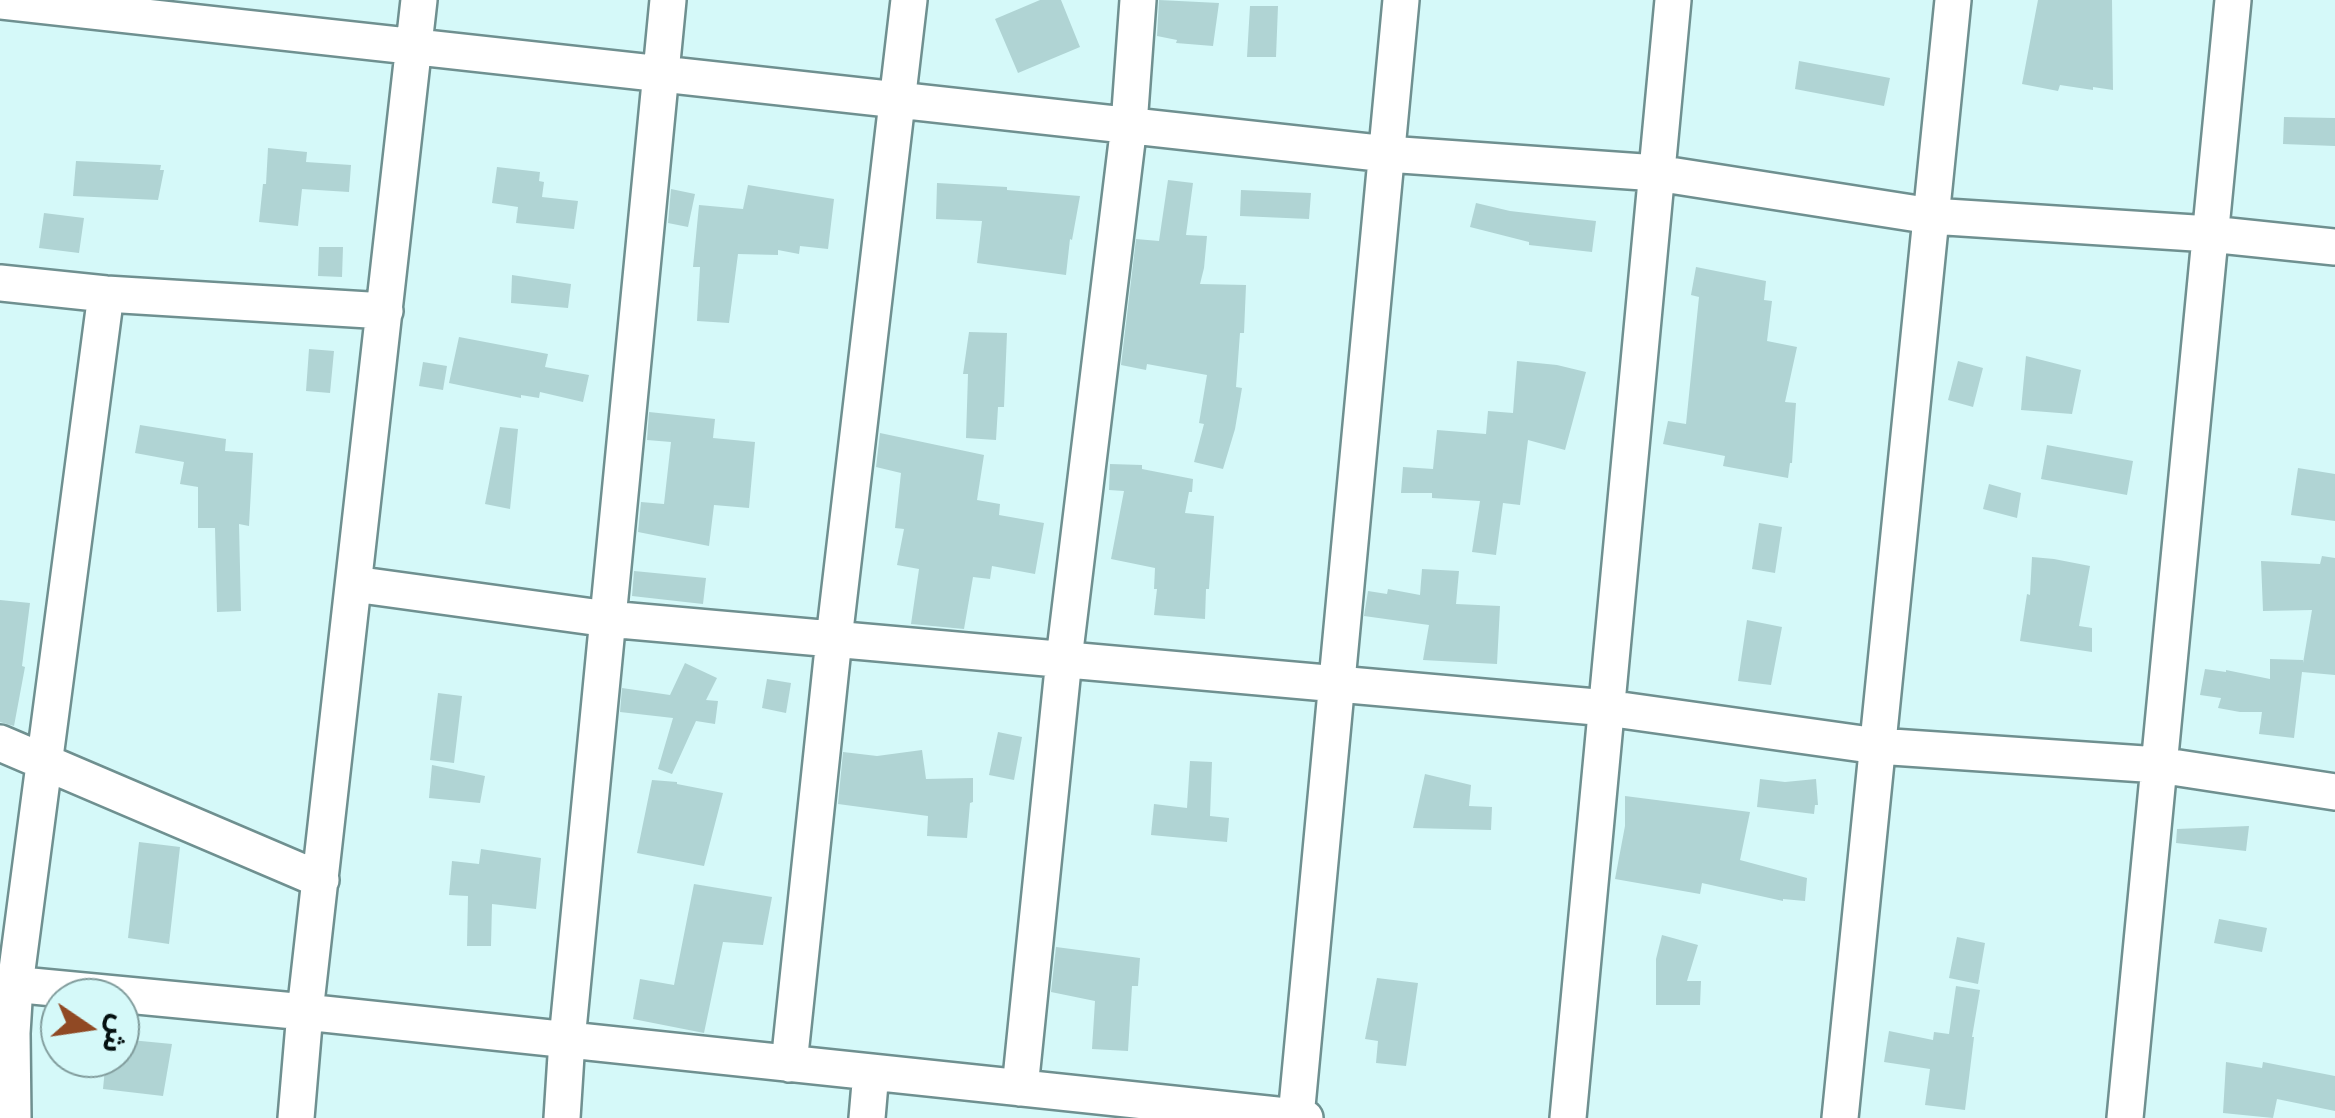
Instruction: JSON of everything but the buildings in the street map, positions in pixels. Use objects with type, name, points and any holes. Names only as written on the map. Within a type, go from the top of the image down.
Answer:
[{"type":"street","points":[[296,1118],[419,0]]},
{"type":"street","points":[[562,1118],[566,1040],[668,0]]},
{"type":"street","points":[[789,1064],[908,0]]},
{"type":"street","points":[[1020,1088],[1064,659],[1129,125],[1138,0]]},
{"type":"street","points":[[1296,1117],[1401,0]]},
{"type":"street","points":[[1568,1118],[1673,0]]},
{"type":"street","points":[[1840,1118],[1953,0]]},
{"type":"street","points":[[2125,1118],[2233,0]]},
{"type":"street","points":[[0,1],[130,8],[415,46],[1387,154],[1657,172],[1931,216],[2210,234],[2335,247]]},
{"type":"street","points":[[0,283],[106,294],[385,311]]},
{"type":"street","points":[[13,1118],[8,984],[45,761],[106,294]]},
{"type":"street","points":[[354,584],[608,618],[1606,708],[1877,746],[2159,764],[2335,792]]},
{"type":"street","points":[[0,743],[321,880]]},
{"type":"street","points":[[8,984],[1020,1088],[1148,1110],[1305,1118]]},
{"type":"street","points":[[867,1118],[871,1072]]}]
